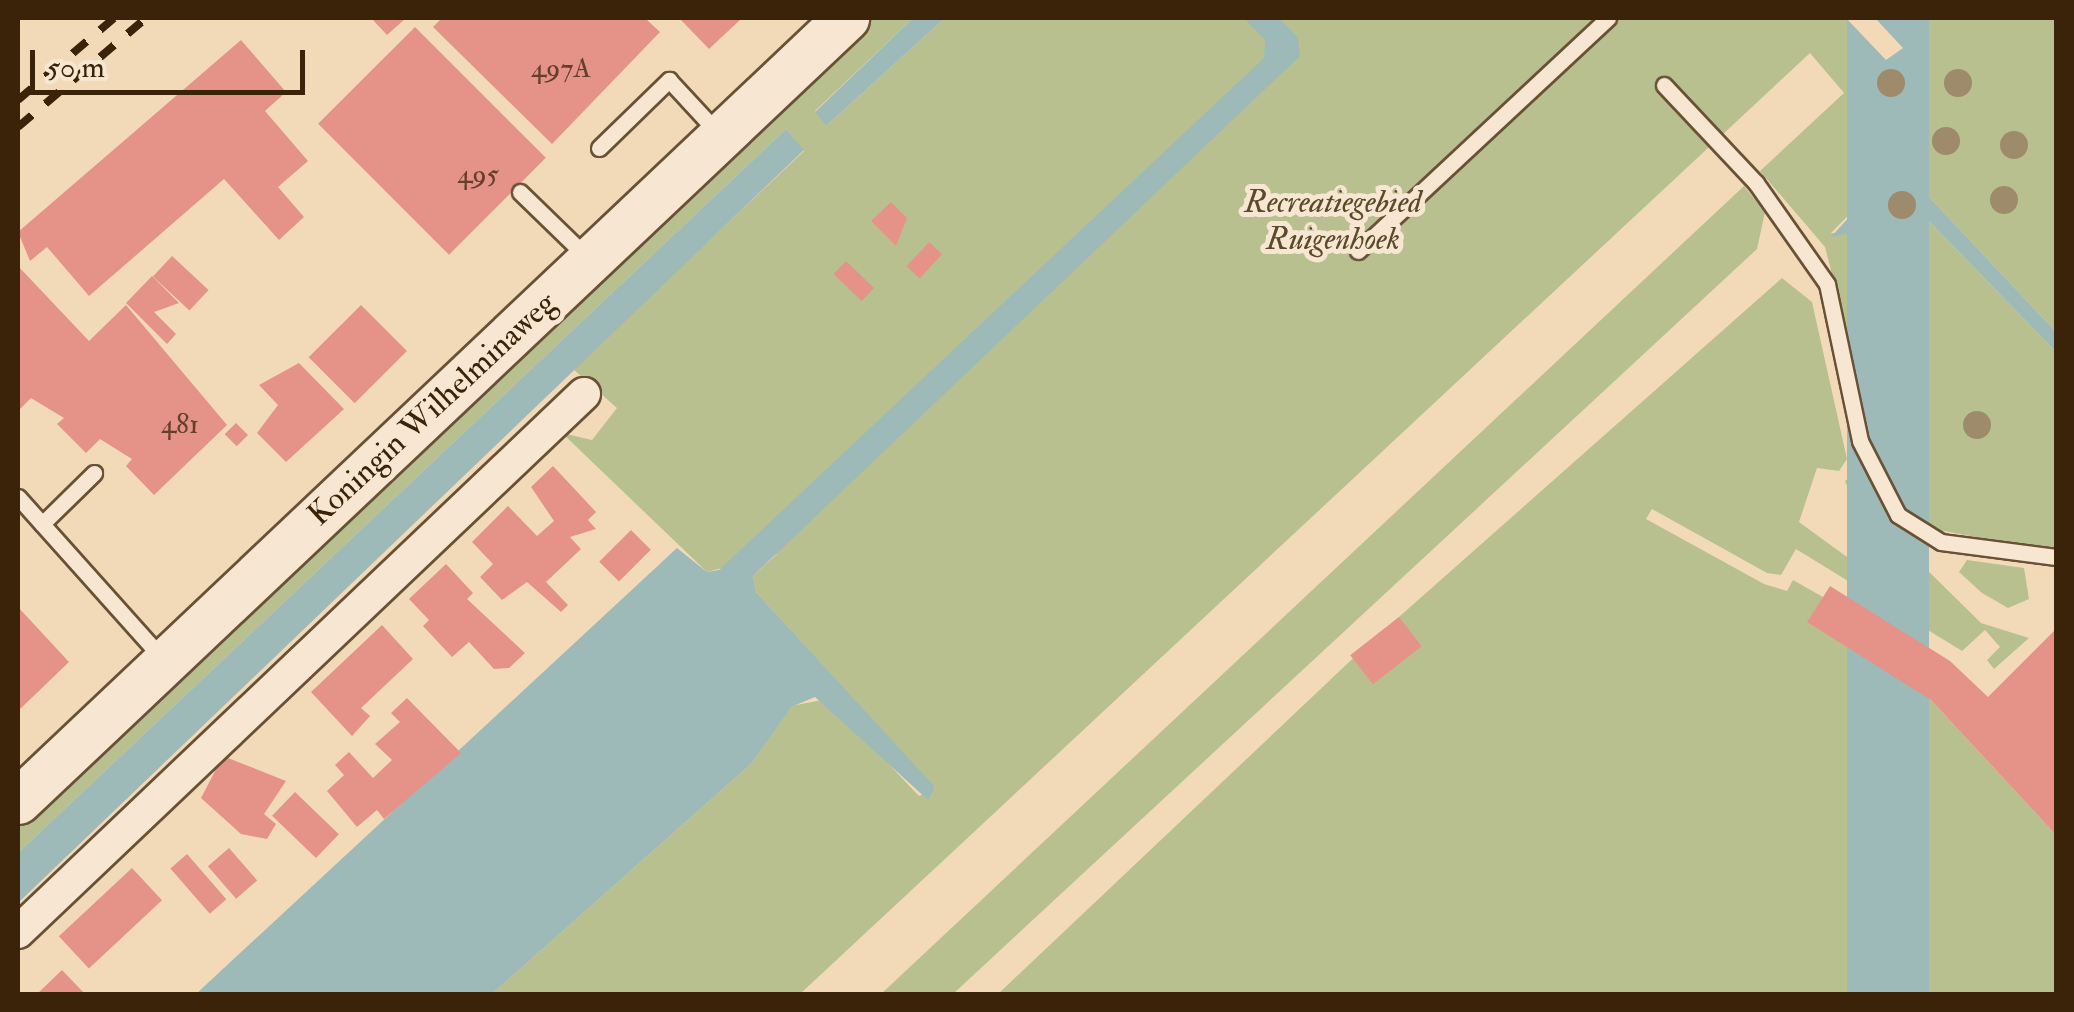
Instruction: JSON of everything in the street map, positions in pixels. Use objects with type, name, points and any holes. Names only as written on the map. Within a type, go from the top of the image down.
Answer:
[{"type":"main road","name":"Koningin Wilhelminaweg","points":[[18,801],[846,18]]},
{"type":"street","points":[[18,932],[584,394]]},
{"type":"lane","points":[[1358,251],[1608,18]]},
{"type":"lane","points":[[599,148],[669,80],[721,136]]},
{"type":"lane","points":[[1664,85],[1756,184],[1826,284],[1860,441],[1898,515],[1941,542],[2056,557]]},
{"type":"lane","points":[[520,192],[590,260]]},
{"type":"lane","points":[[42,524],[94,473]]},
{"type":"lane","points":[[18,497],[165,662]]},
{"type":"green space","name":"Recreatiegebied Ruigenhoek","points":[[870,18],[913,18],[815,111],[826,126],[945,18],[2056,18],[2056,332],[1872,136],[1864,143],[1883,180],[1831,233],[1850,233],[1898,189],[2056,352],[2056,552],[1933,529],[1884,476],[1825,247],[1760,171],[1844,93],[1810,53],[800,994],[492,994],[752,763],[791,706],[827,699],[919,796],[935,788],[756,592],[753,576],[777,554],[707,572],[562,433],[592,440],[617,408],[573,369],[804,151],[786,129],[18,853],[18,826]]},
{"type":"green space","points":[[1744,186],[1765,212],[1757,249],[953,994],[881,994]]},
{"type":"green space","points":[[1782,278],[1812,302],[1847,459],[1839,471],[1817,468],[1799,522],[1884,584],[1917,560],[1981,623],[2029,638],[1994,669],[1987,660],[2000,647],[1985,630],[1962,651],[1796,549],[1781,575],[1767,573],[1652,509],[1646,519],[1764,584],[1787,591],[1793,580],[1823,597],[1808,622],[1931,700],[2056,835],[2056,994],[998,994],[1365,647]]},
{"type":"green space","points":[[1854,475],[1907,549],[1898,557],[1857,507],[1845,481]]},
{"type":"green space","points":[[1967,560],[2024,568],[2029,599],[2008,608],[1982,593],[1959,572]]},
{"type":"water","points":[[913,18],[945,18],[826,126],[815,112]]},
{"type":"water","points":[[1244,18],[1279,18],[1298,38],[1300,56],[753,576],[756,592],[935,787],[928,800],[815,697],[791,707],[752,763],[492,994],[196,994],[677,548],[707,572],[719,570],[1264,58],[1265,40]]},
{"type":"water","points":[[1847,18],[1929,18],[1929,994],[1847,994]]},
{"type":"water","points":[[786,129],[804,150],[18,903],[18,853]]},
{"type":"water","points":[[1872,136],[2056,332],[2056,352],[1898,189],[1850,233],[1831,237],[1883,180],[1864,143]]},
{"type":"pier","points":[[1846,18],[1875,18],[1903,48],[1886,60]]},
{"type":"building","points":[[371,18],[406,18],[387,35]]},
{"type":"building","points":[[442,18],[645,18],[660,32],[552,144],[433,27]]},
{"type":"building","points":[[679,18],[742,18],[709,49]]},
{"type":"building","points":[[415,27],[546,158],[449,255],[318,124]]},
{"type":"building","points":[[241,40],[286,92],[265,111],[308,161],[278,187],[304,217],[279,240],[224,179],[89,296],[47,247],[30,261],[18,232]]},
{"type":"building","points":[[891,202],[907,218],[896,246],[871,221]]},
{"type":"building","points":[[929,242],[942,254],[920,278],[906,266]]},
{"type":"building","points":[[172,256],[209,290],[189,311],[153,276]]},
{"type":"building","points":[[846,261],[874,288],[862,301],[833,274]]},
{"type":"building","points":[[18,266],[89,341],[126,305],[227,425],[154,495],[126,466],[132,459],[100,439],[86,453],[57,424],[64,418],[31,398],[18,411]]},
{"type":"building","points":[[152,276],[179,303],[154,312],[176,334],[167,344],[126,303]]},
{"type":"building","points":[[361,305],[407,351],[355,403],[309,357]]},
{"type":"building","points":[[299,363],[344,409],[286,462],[257,433],[278,405],[259,385]]},
{"type":"building","points":[[236,423],[248,435],[237,446],[225,434]]},
{"type":"building","points":[[553,466],[596,512],[588,520],[596,529],[570,537],[581,549],[546,582],[568,605],[561,612],[527,582],[502,600],[480,577],[493,564],[472,542],[508,506],[537,536],[554,521],[531,487]]},
{"type":"building","points":[[631,530],[651,550],[619,582],[599,562]]},
{"type":"building","points":[[446,564],[473,593],[467,599],[525,653],[509,668],[494,669],[469,642],[452,657],[423,626],[429,620],[409,599]]},
{"type":"building","points":[[1830,586],[1950,661],[1988,697],[2056,629],[2056,835],[1931,700],[1807,622]]},
{"type":"building","points":[[18,607],[69,662],[18,711]]},
{"type":"building","points":[[1399,617],[1422,646],[1373,684],[1350,655]]},
{"type":"building","points":[[382,625],[413,659],[361,708],[370,716],[352,736],[311,692]]},
{"type":"building","points":[[407,698],[461,753],[384,819],[377,810],[357,827],[327,791],[344,775],[335,765],[349,752],[373,778],[392,760],[375,744],[400,722],[391,713]]},
{"type":"building","points":[[223,756],[286,781],[264,814],[276,824],[267,839],[241,834],[201,798]]},
{"type":"building","points":[[295,792],[339,834],[316,858],[272,816]]},
{"type":"building","points":[[229,848],[257,880],[236,899],[208,866]]},
{"type":"building","points":[[187,854],[226,899],[210,914],[170,868]]},
{"type":"building","points":[[132,868],[162,900],[89,968],[59,936]]},
{"type":"building","points":[[62,970],[85,994],[37,994]]},
{"type":"railway","points":[[18,100],[114,18]]},
{"type":"railway","points":[[18,127],[146,18]]}]
